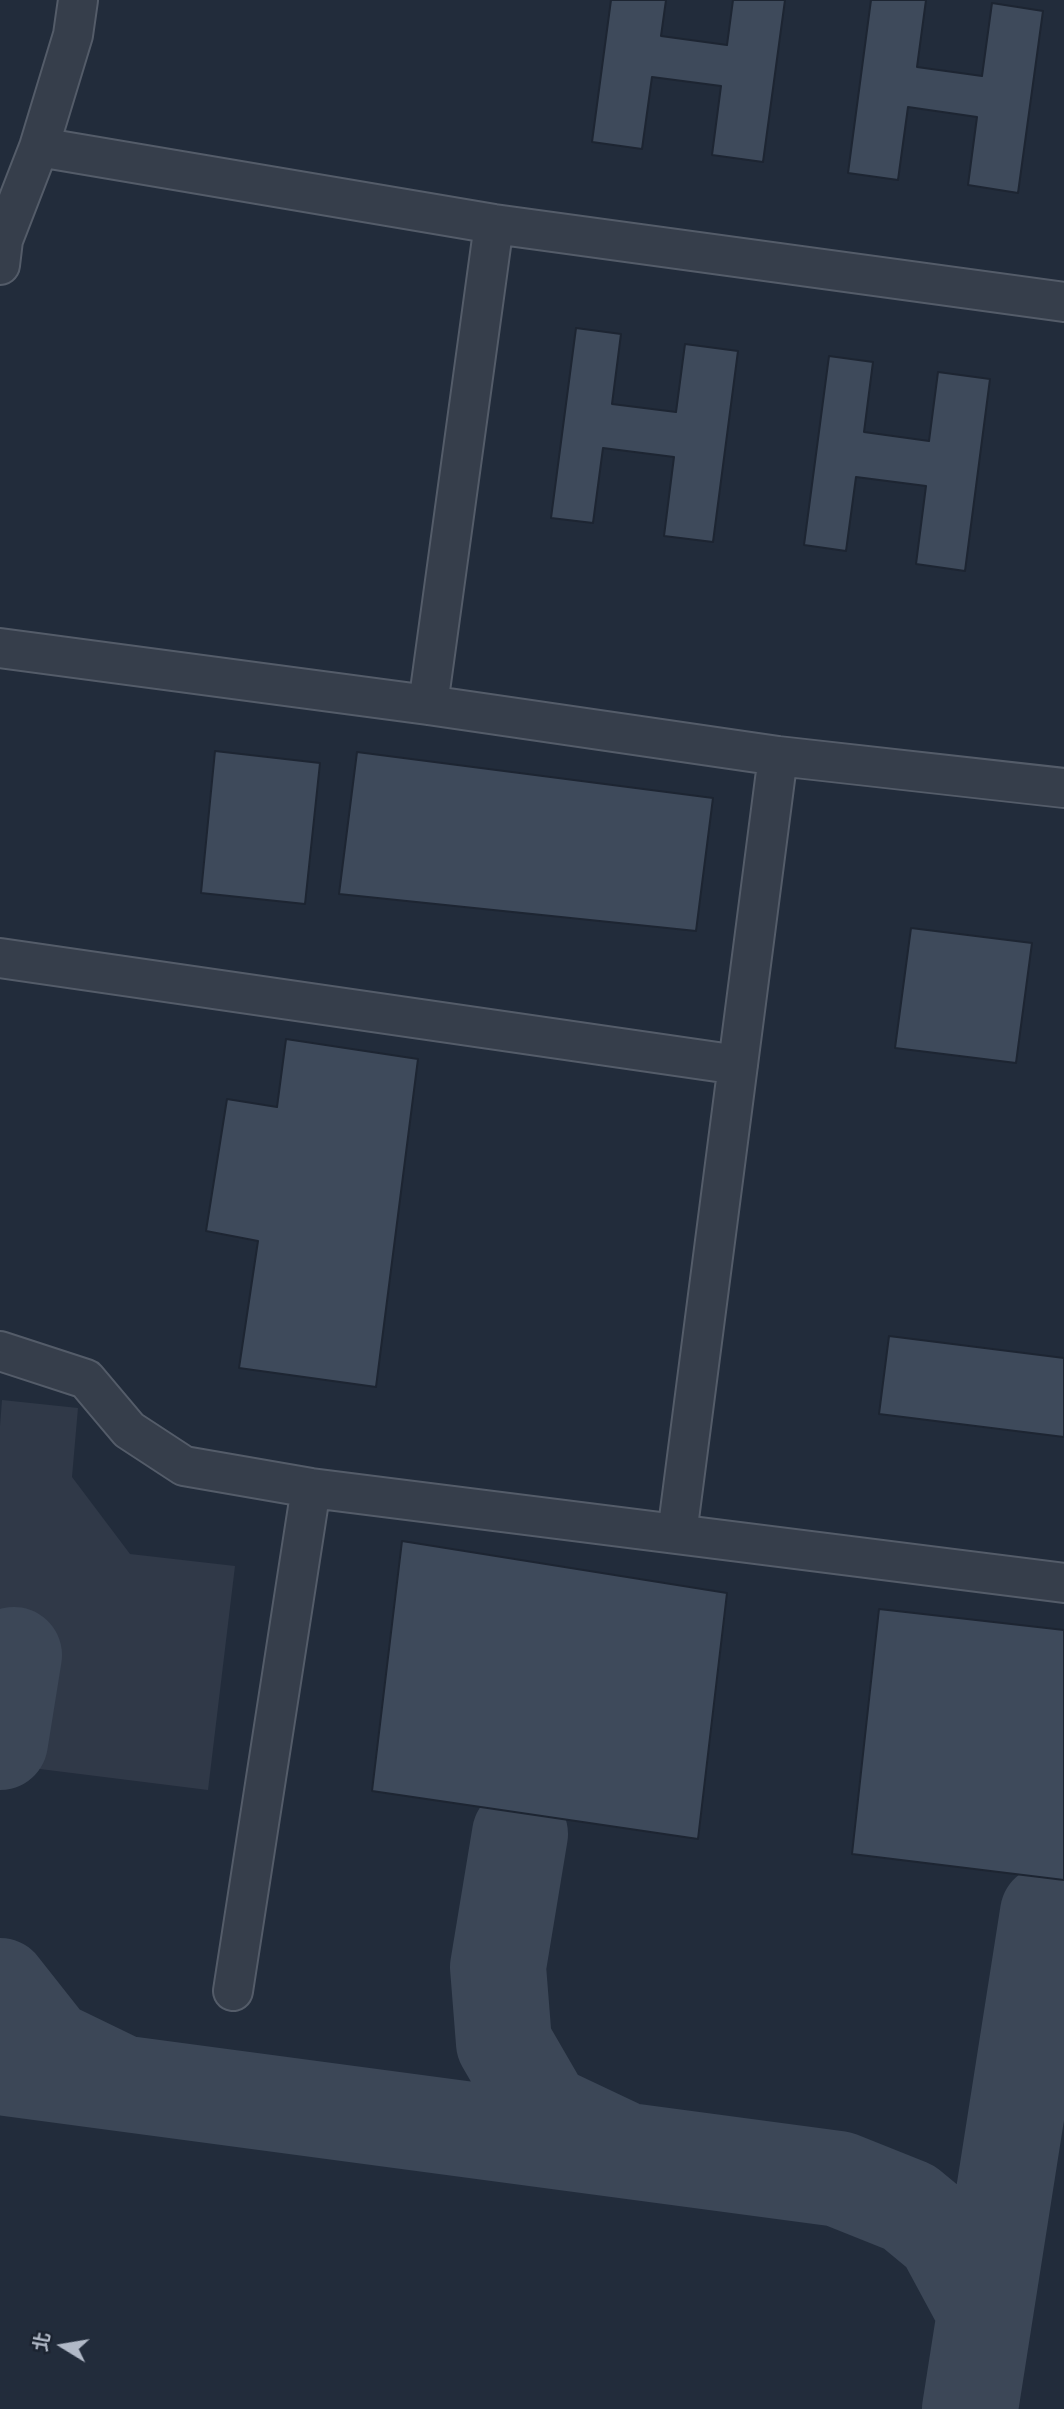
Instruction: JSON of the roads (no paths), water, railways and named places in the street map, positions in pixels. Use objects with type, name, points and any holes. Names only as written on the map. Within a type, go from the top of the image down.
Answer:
[{"type":"street","points":[[0,264],[3,240],[39,147],[73,35],[78,0]]},
{"type":"street","points":[[39,147],[494,223],[1064,302]]},
{"type":"street","points":[[428,705],[494,223]]},
{"type":"street","points":[[0,648],[428,705],[778,756],[1064,788]]},
{"type":"street","points":[[677,1534],[778,756]]},
{"type":"street","points":[[0,958],[738,1065]]},
{"type":"street","points":[[0,1351],[86,1379],[130,1430],[184,1466],[311,1488],[1064,1583]]},
{"type":"street","points":[[233,1991],[311,1488]]}]
